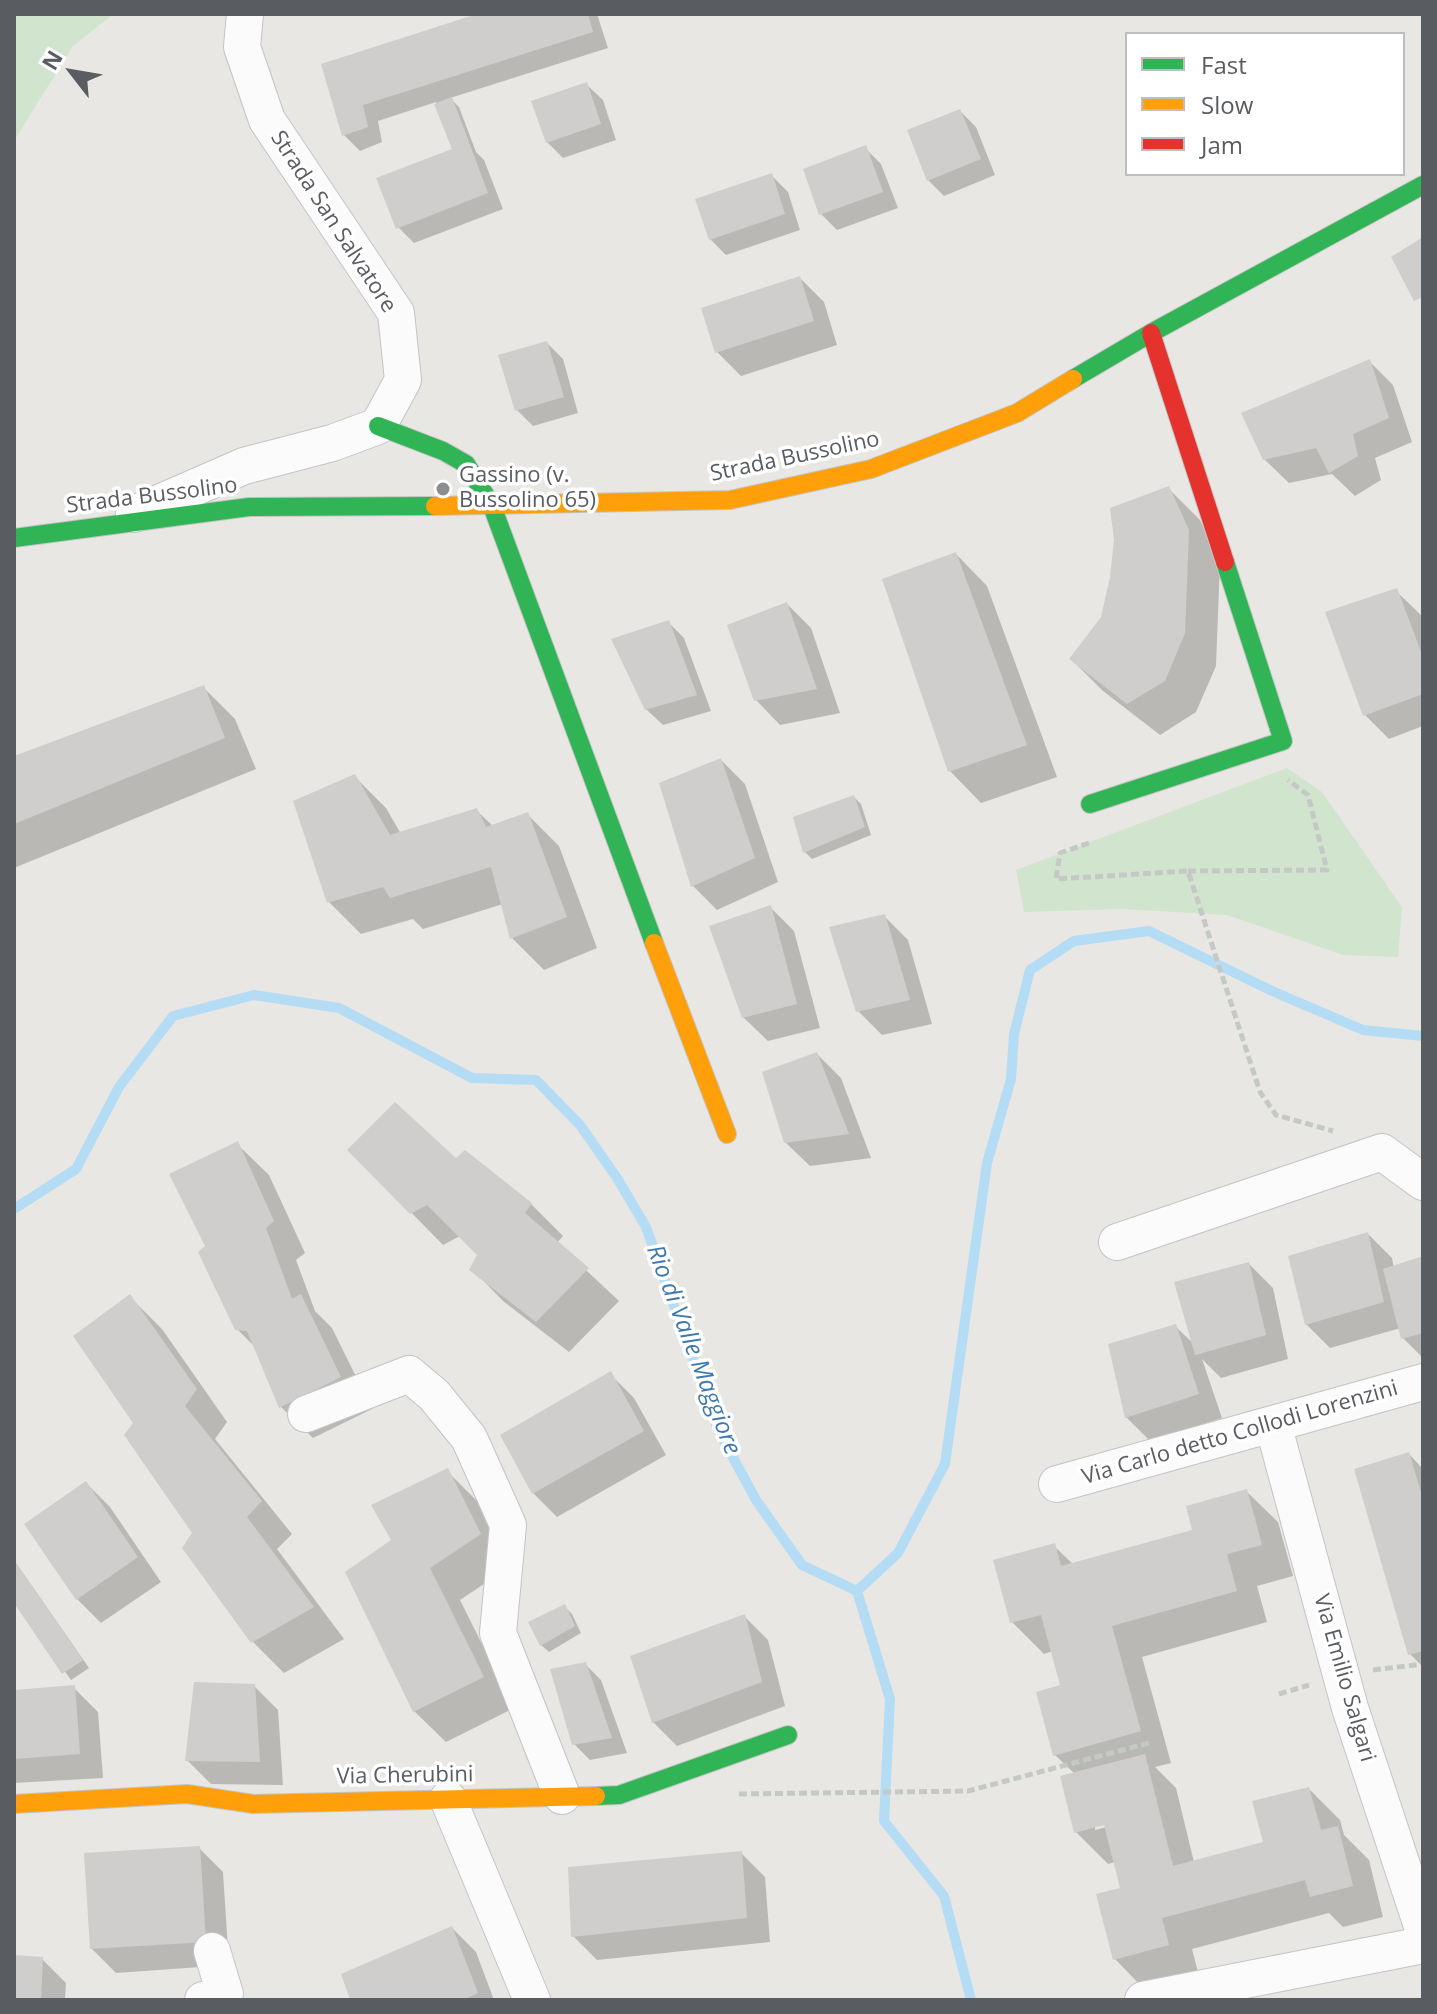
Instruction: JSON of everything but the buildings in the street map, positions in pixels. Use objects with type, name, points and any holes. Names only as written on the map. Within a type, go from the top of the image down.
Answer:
[{"type":"street","name":"Strada San Salvatore","points":[[245,14],[242,47],[267,120],[396,313],[403,380],[378,426]]},
{"type":"street","name":"Strada Bussolino","points":[[14,538],[249,507],[492,506],[730,500],[871,469],[1017,413],[1151,333],[1423,185]]},
{"type":"street","points":[[1090,804],[1283,741],[1151,333]]},
{"type":"street","points":[[106,526],[244,466],[332,443],[378,426],[443,451],[466,464],[492,506],[727,1134]]},
{"type":"street","points":[[1117,1242],[1382,1152],[1423,1182]]},
{"type":"street","points":[[306,1414],[409,1374],[434,1395],[469,1438],[508,1525],[498,1633],[562,1796]]},
{"type":"street","name":"Via Carlo detto Collodi Lorenzini","points":[[1057,1484],[1423,1382]]},
{"type":"street","name":"Via Emilio Salgari","points":[[1273,1424],[1350,1708],[1423,1929]]},
{"type":"street","name":"Via Cherubini","points":[[14,1804],[187,1794],[253,1804],[619,1795],[788,1735]]},
{"type":"street","points":[[448,1799],[532,2000]]},
{"type":"street","points":[[1143,2000],[1423,1945]]},
{"type":"street","points":[[203,2000],[225,1994],[212,1951]]},
{"type":"path","points":[[1103,837],[1060,853],[1056,879],[1188,871],[1327,870],[1308,795],[1290,779],[1277,780]]},
{"type":"path","points":[[1188,871],[1260,1092],[1276,1115],[1343,1134]]},
{"type":"path","points":[[863,1793],[968,1791],[1149,1743]]},
{"type":"green space","points":[[14,14],[111,16],[73,46],[14,141]]},
{"type":"green space","points":[[1287,768],[1322,792],[1402,907],[1398,957],[1343,955],[1227,915],[1122,909],[1024,912],[1016,870]]},
{"type":"waterway","name":"Rio di Valle Maggiore","points":[[14,1209],[76,1169],[119,1087],[173,1016],[254,995],[339,1008],[472,1078],[536,1080],[580,1125],[646,1227],[718,1430],[756,1500],[802,1565],[857,1591],[898,1553],[945,1464],[987,1163],[1011,1079],[1014,1034],[1030,970],[1074,941],[1149,931],[1272,991],[1363,1030],[1423,1036]]},
{"type":"waterway","points":[[857,1591],[890,1699],[884,1821],[944,1896],[971,2000]]},
{"type":"traffic: fast","points":[[1073,379],[1151,333],[1423,185]]},
{"type":"traffic: fast","points":[[378,426],[443,451],[466,464],[492,506],[654,943]]},
{"type":"traffic: fast","points":[[14,538],[249,507],[435,506]]},
{"type":"traffic: fast","points":[[1090,804],[1283,741],[1225,562]]},
{"type":"traffic: fast","points":[[596,1796],[619,1795],[788,1735]]},
{"type":"traffic: slow","points":[[435,506],[730,500],[871,469],[1017,413],[1073,379]]},
{"type":"traffic: slow","points":[[654,943],[727,1134]]},
{"type":"traffic: slow","points":[[14,1804],[187,1794],[253,1804],[596,1796]]},
{"type":"traffic: jam","points":[[1151,333],[1225,562]]},
{"type":"place","name":"Gassino (v. Bussolino 65)","points":[[443,489]]}]
